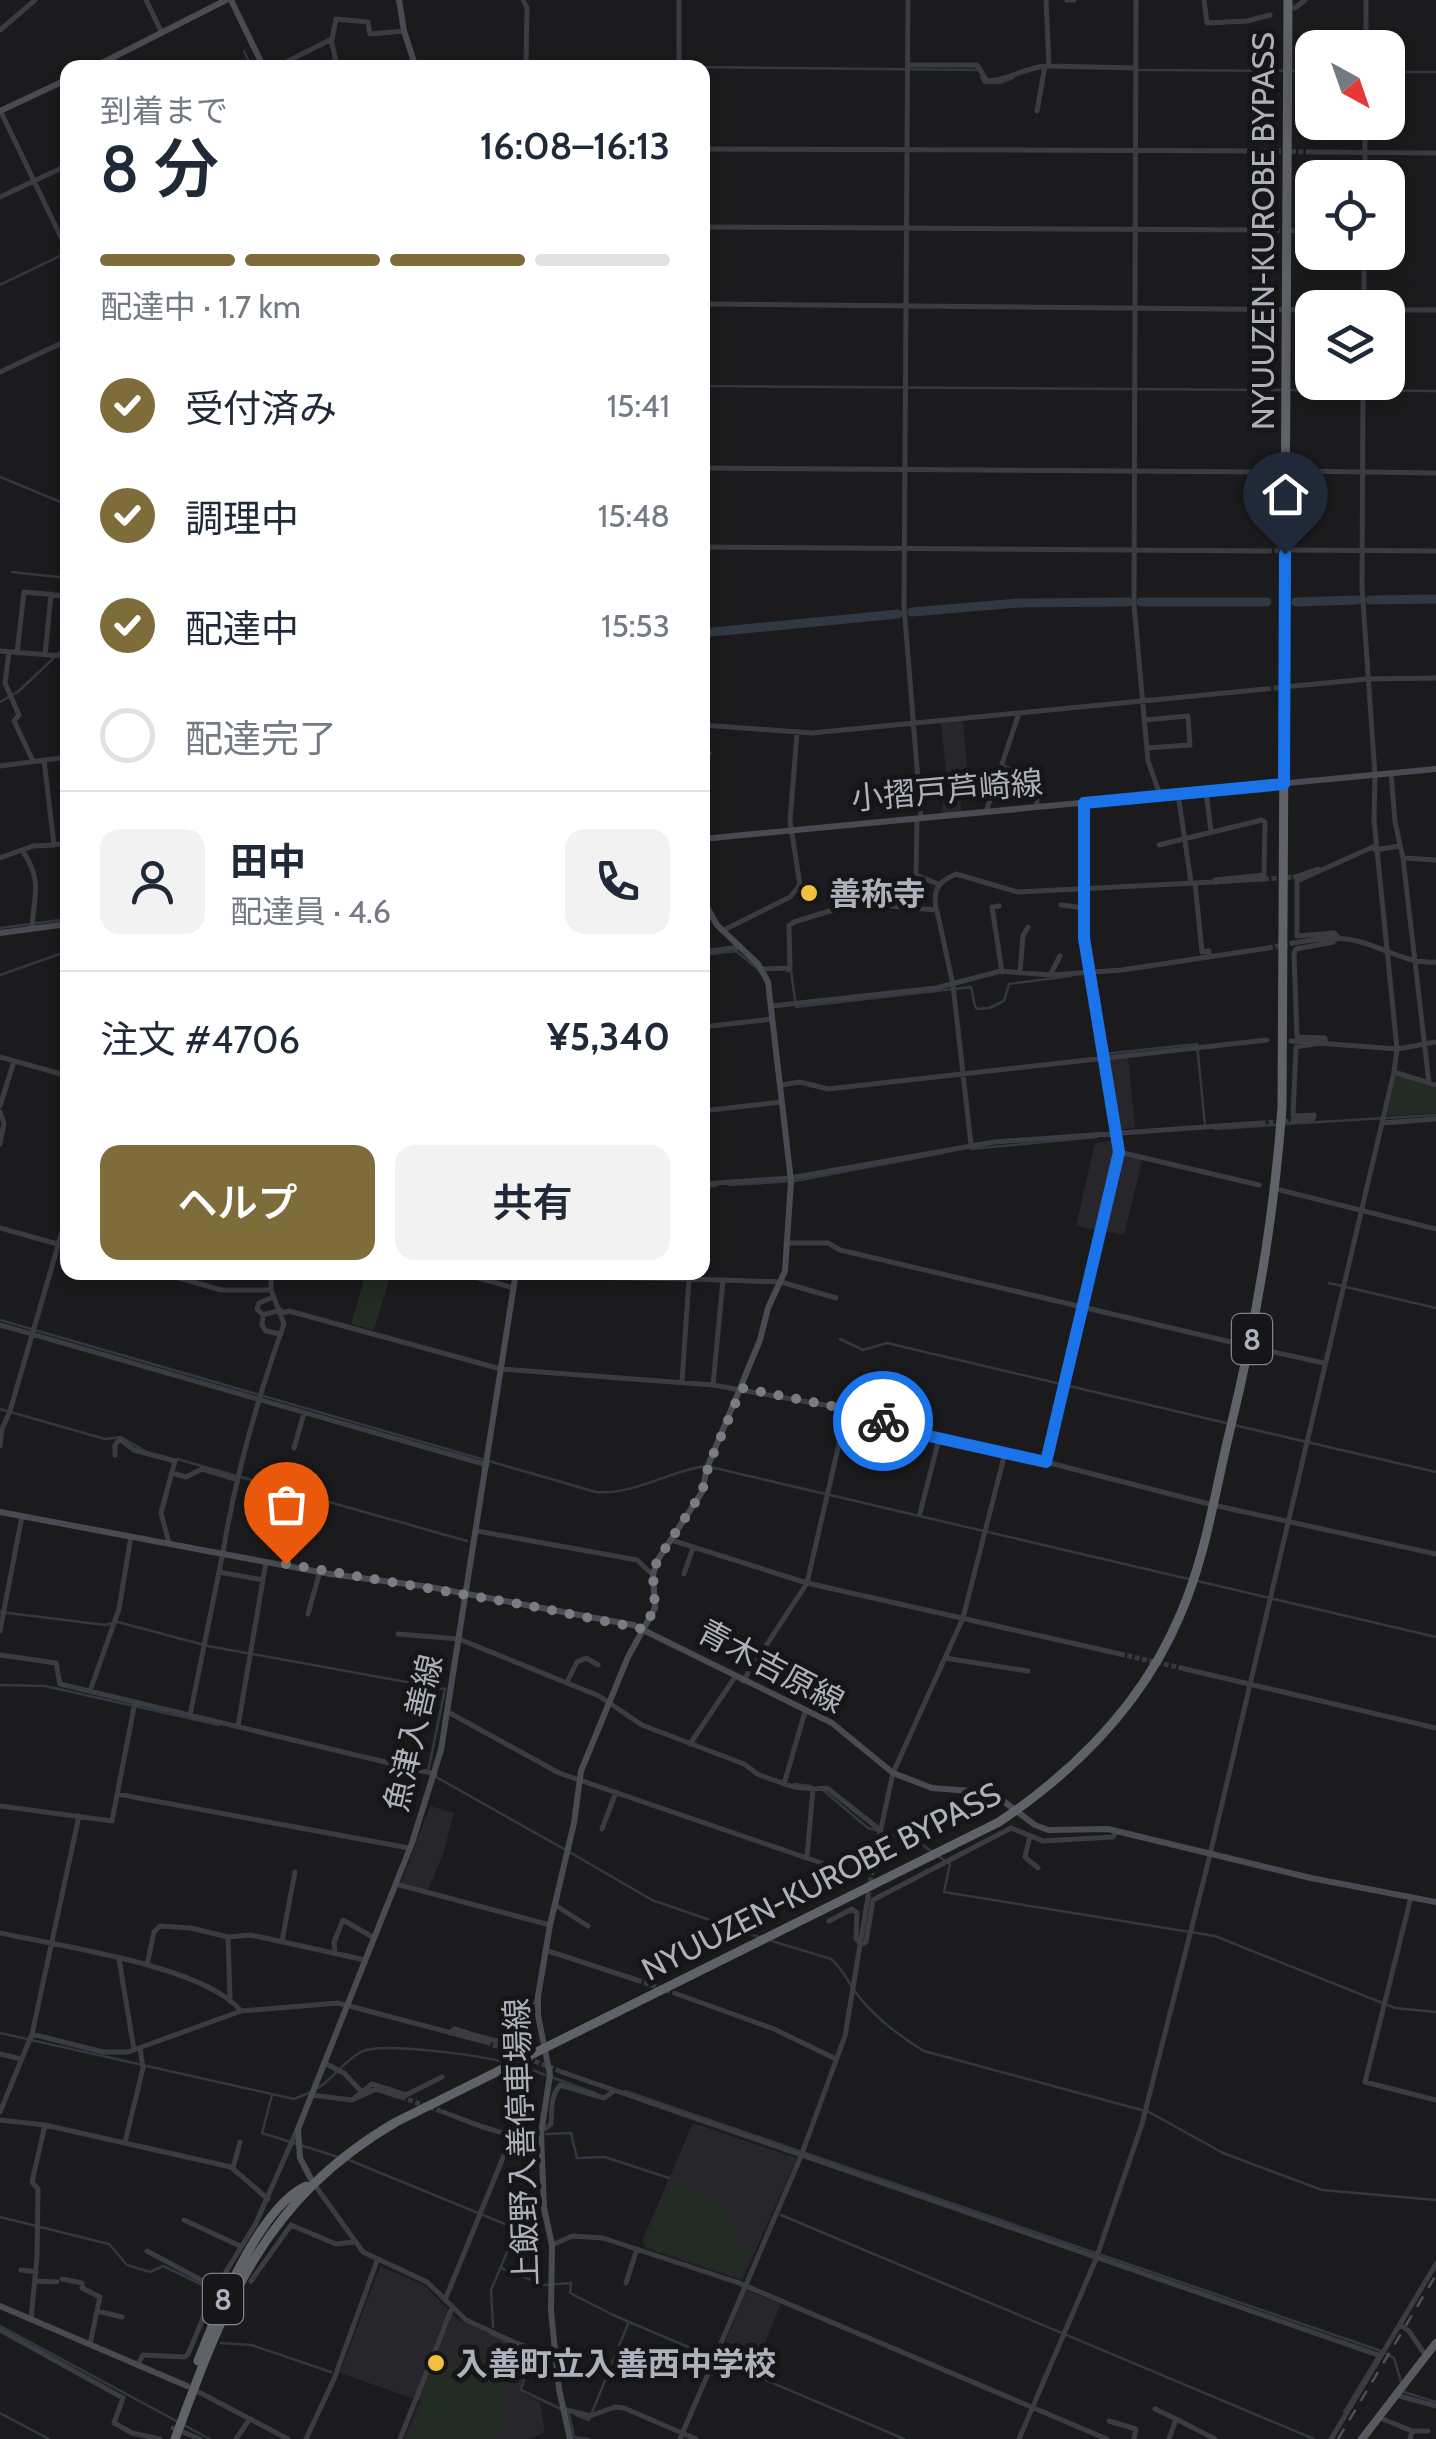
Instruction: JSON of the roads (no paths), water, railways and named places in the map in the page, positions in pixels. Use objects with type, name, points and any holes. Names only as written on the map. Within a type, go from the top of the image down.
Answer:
[{"type":"highway","name":"NYUUZEN-KUROBE BYPASS","points":[[313,2182],[348,2152],[396,2122],[965,1841],[1015,1811],[1078,1761],[1138,1691],[1182,1612],[1214,1506],[1260,1296],[1278,1158],[1283,1049],[1286,309],[1292,4]]},
{"type":"highway","name":"8","points":[[173,2434],[228,2287],[283,2205],[297,2190],[313,2182]]},
{"type":"main road","points":[[108,60],[229,0],[260,60]]},
{"type":"main road","points":[[399,0],[413,60]]},
{"type":"main road","points":[[0,110],[60,83]]},
{"type":"main road","name":"小摺戸芦崎線","points":[[710,838],[1436,769]]},
{"type":"main road","name":"上飯野入善停車場線","points":[[570,2439],[556,2356],[551,2311],[552,2246],[544,2208],[541,2133],[550,2074],[538,2000],[545,1950],[574,1823],[579,1780],[655,1608],[653,1575],[657,1561],[702,1492],[709,1464],[781,1282],[786,1243],[790,1178],[768,982],[762,969],[722,930],[710,911]]},
{"type":"main road","points":[[0,932],[60,925]]},
{"type":"main road","name":"魚津入善線","points":[[298,2129],[410,1848],[435,1774],[468,1594],[515,1280]]},
{"type":"main road","name":"青木吉原線","points":[[0,1512],[468,1594],[643,1629],[832,1723],[893,1772],[932,1788],[998,1797],[1048,1830],[1091,1828],[1116,1832],[1436,1902]]},
{"type":"main road","points":[[298,2129],[300,2158],[313,2182]]},
{"type":"main road","points":[[0,2306],[190,2387]]},
{"type":"main road","points":[[1362,2439],[1436,2343]]},
{"type":"street","points":[[0,30],[36,0]]},
{"type":"street","points":[[146,0],[162,34]]},
{"type":"street","points":[[523,0],[528,8],[526,60]]},
{"type":"street","points":[[679,0],[679,60]]},
{"type":"street","points":[[908,0],[904,606],[915,722],[919,818],[916,875],[938,884]]},
{"type":"street","points":[[1037,111],[1047,66],[1046,0]]},
{"type":"street","points":[[1136,0],[1134,605],[1147,748],[1160,795]]},
{"type":"street","points":[[1204,0],[1207,23],[1270,16]]},
{"type":"street","points":[[1292,4],[1306,0]]},
{"type":"street","points":[[1366,0],[1366,30]]},
{"type":"street","points":[[336,60],[331,39],[336,19],[368,22],[370,34],[404,31]]},
{"type":"street","points":[[290,60],[331,39]]},
{"type":"street","points":[[908,65],[978,65],[987,81],[1000,80],[1032,66],[1136,68]]},
{"type":"street","points":[[0,110],[60,235]]},
{"type":"street","points":[[1366,140],[1366,160]]},
{"type":"street","points":[[710,149],[1276,152]]},
{"type":"street","points":[[1308,152],[1436,153]]},
{"type":"street","points":[[0,198],[60,170]]},
{"type":"street","points":[[710,227],[1267,230]]},
{"type":"street","points":[[710,304],[1295,309]]},
{"type":"street","points":[[1405,310],[1436,310]]},
{"type":"street","points":[[0,372],[60,344]]},
{"type":"street","points":[[1019,2439],[1096,2259],[1142,2124],[1210,1855],[1394,1072],[1396,1049],[1375,848],[1363,550],[1363,400]]},
{"type":"street","points":[[710,468],[1270,472]]},
{"type":"street","points":[[1296,471],[1436,472]]},
{"type":"street","points":[[710,547],[1268,550]]},
{"type":"street","points":[[1295,550],[1436,551]]},
{"type":"street","points":[[33,761],[14,721],[19,715],[5,684],[24,592],[60,595]]},
{"type":"street","points":[[45,655],[51,594]]},
{"type":"street","points":[[0,651],[60,656]]},
{"type":"street","points":[[1294,686],[1368,678],[1436,678]]},
{"type":"street","points":[[710,726],[797,733],[1266,689]]},
{"type":"street","points":[[986,812],[1019,714]]},
{"type":"street","points":[[1144,720],[1188,716],[1190,745],[1147,748]]},
{"type":"street","points":[[722,930],[797,892],[799,872],[790,830],[797,733]]},
{"type":"street","points":[[0,766],[60,758]]},
{"type":"street","points":[[44,760],[54,845]]},
{"type":"street","points":[[1001,766],[1036,779],[1037,807]]},
{"type":"street","points":[[1392,774],[1433,1084],[1394,1072]]},
{"type":"street","points":[[1206,791],[1211,832]]},
{"type":"street","points":[[1178,794],[1202,952],[1209,951],[1210,956]]},
{"type":"street","points":[[1046,1462],[1119,1152],[1084,938],[1084,803]]},
{"type":"street","points":[[1159,845],[1265,822],[1264,875],[1216,883]]},
{"type":"street","points":[[0,858],[22,850],[60,845]]},
{"type":"street","points":[[1296,877],[1375,848],[1400,846]]},
{"type":"street","points":[[22,850],[33,866],[38,887],[32,928]]},
{"type":"street","points":[[1403,858],[1436,860]]},
{"type":"street","points":[[1330,864],[1330,868],[1297,881],[1296,936],[1334,932],[1338,938]]},
{"type":"street","points":[[971,1145],[954,984],[936,910],[938,884],[956,874],[1018,892],[1264,879]]},
{"type":"street","points":[[762,969],[790,968],[789,926],[794,922],[856,903],[936,910]]},
{"type":"street","points":[[1061,904],[1084,908]]},
{"type":"street","points":[[999,906],[992,908],[1002,972]]},
{"type":"street","points":[[1020,973],[1023,936],[1028,927]]},
{"type":"street","points":[[1326,1042],[1325,1038],[1297,1037],[1294,954],[1296,949],[1338,938]]},
{"type":"street","points":[[1292,943],[1338,938],[1386,951],[1415,964],[1436,962]]},
{"type":"street","points":[[710,951],[740,947]]},
{"type":"street","points":[[772,1006],[954,984],[1002,972],[1050,975],[1122,970],[1268,948]]},
{"type":"street","points":[[1050,975],[1060,956]]},
{"type":"street","points":[[710,1025],[772,1019]]},
{"type":"street","points":[[780,1086],[800,1082],[828,1088],[1267,1040]]},
{"type":"street","points":[[1291,1041],[1396,1049],[1436,1042]]},
{"type":"street","points":[[1293,1121],[1313,1120],[1314,1116],[1294,1116],[1296,1047],[1326,1042]]},
{"type":"street","points":[[0,1057],[60,1074]]},
{"type":"street","points":[[0,1144],[4,1123],[0,1109],[14,1061]]},
{"type":"street","points":[[710,1110],[782,1102]]},
{"type":"street","points":[[1382,1124],[1436,1119]]},
{"type":"street","points":[[710,1183],[790,1178],[971,1145],[1260,1124]]},
{"type":"street","points":[[1119,1152],[1259,1185]]},
{"type":"street","points":[[1280,1190],[1436,1229]]},
{"type":"street","points":[[0,1228],[58,1244]]},
{"type":"street","points":[[0,1446],[60,1237]]},
{"type":"street","points":[[786,1243],[828,1243],[840,1250],[1235,1343]]},
{"type":"street","points":[[186,1280],[220,1290],[272,1294]]},
{"type":"street","points":[[190,1715],[235,1479],[284,1324],[272,1294],[271,1280]]},
{"type":"street","points":[[486,1280],[514,1288]]},
{"type":"street","points":[[682,1382],[689,1280],[781,1282],[836,1298]]},
{"type":"street","points":[[714,1385],[723,1280]]},
{"type":"street","points":[[272,1294],[257,1309],[263,1315],[263,1329],[280,1334]]},
{"type":"street","points":[[263,1315],[289,1311],[501,1369],[742,1388],[847,1409],[939,1438],[1214,1506],[1436,1554]]},
{"type":"street","points":[[0,1325],[487,1465]]},
{"type":"street","points":[[1260,1349],[1324,1363]]},
{"type":"street","points":[[690,1744],[807,1582],[847,1409]]},
{"type":"street","points":[[294,1448],[304,1413]]},
{"type":"street","points":[[920,1513],[939,1438]]},
{"type":"street","points":[[115,1454],[115,1444],[120,1439],[134,1450],[175,1462],[161,1513],[169,1543]]},
{"type":"street","points":[[872,1865],[893,1772],[962,1618],[1004,1453]]},
{"type":"street","points":[[172,1474],[186,1477],[202,1469],[235,1479]]},
{"type":"street","points":[[0,1632],[22,1516]]},
{"type":"street","points":[[477,1531],[637,1560],[653,1575]]},
{"type":"street","points":[[90,1691],[110,1626],[115,1622],[132,1536]]},
{"type":"street","points":[[671,1540],[807,1582],[1120,1654]]},
{"type":"street","points":[[684,1574],[692,1548]]},
{"type":"street","points":[[238,1726],[266,1560]]},
{"type":"street","points":[[308,1614],[320,1571]]},
{"type":"street","points":[[219,1572],[263,1580]]},
{"type":"street","points":[[398,1634],[459,1639],[567,1682],[598,1696],[642,1726],[784,1784],[826,1788],[879,1829]]},
{"type":"street","points":[[0,1656],[56,1663],[60,1684],[435,1774]]},
{"type":"street","points":[[567,1682],[577,1662],[586,1658],[598,1665]]},
{"type":"street","points":[[945,1658],[1028,1671]]},
{"type":"street","points":[[1181,1668],[1436,1728]]},
{"type":"street","points":[[0,1806],[112,1821],[134,1702]]},
{"type":"street","points":[[448,1712],[559,1773],[836,1868]]},
{"type":"street","points":[[784,1784],[805,1712]]},
{"type":"street","points":[[806,1857],[812,1789]]},
{"type":"street","points":[[602,1829],[616,1792]]},
{"type":"street","points":[[117,1794],[410,1848]]},
{"type":"street","points":[[0,2112],[32,2034],[79,1816]]},
{"type":"street","points":[[862,1944],[866,1942],[873,1900],[1012,1828],[1043,1841],[1113,1838],[1116,1832]]},
{"type":"street","points":[[1030,1836],[1025,1857],[1038,1868]]},
{"type":"street","points":[[282,1941],[294,1872]]},
{"type":"street","points":[[396,1884],[550,1925]]},
{"type":"street","points":[[681,2436],[801,2156],[836,2059],[852,2010],[868,1897]]},
{"type":"street","points":[[1411,1897],[1365,2082],[1436,2100]]},
{"type":"street","points":[[555,1906],[588,1926]]},
{"type":"street","points":[[828,1921],[852,1910],[857,1913],[856,1939],[862,1944]]},
{"type":"street","points":[[335,1953],[334,1942],[343,1920],[374,1938]]},
{"type":"street","points":[[147,1965],[154,1932],[160,1926],[228,1937],[251,1935],[365,1960]]},
{"type":"street","points":[[0,1932],[147,1965],[230,1997],[241,2011]]},
{"type":"street","points":[[228,1937],[230,1997]]},
{"type":"street","points":[[545,1950],[638,1980]]},
{"type":"street","points":[[120,1959],[143,2068],[125,2142]]},
{"type":"street","points":[[677,1994],[774,2030],[836,2059]]},
{"type":"street","points":[[450,2033],[454,2030],[508,2044],[526,2036],[532,2026],[532,2004],[538,2000]]},
{"type":"street","points":[[32,2034],[103,2052],[137,2048],[241,2011],[347,2004],[486,2042]]},
{"type":"street","points":[[1,2056],[22,2059]]},
{"type":"street","points":[[323,2062],[344,2073],[360,2091]]},
{"type":"street","points":[[562,2072],[1382,2356]]},
{"type":"street","points":[[352,2100],[372,2084],[406,2095],[442,2077]]},
{"type":"street","points":[[444,2112],[494,2130],[541,2133],[551,2124],[550,2114],[560,2085],[604,2098],[614,2091]]},
{"type":"street","points":[[311,2095],[352,2100],[371,2089],[401,2097]]},
{"type":"street","points":[[0,2120],[45,2125],[233,2168],[268,2199]]},
{"type":"street","points":[[31,2319],[38,2190],[32,2182],[45,2125]]},
{"type":"street","points":[[138,2364],[143,2354],[188,2354],[216,2288],[268,2199],[298,2129]]},
{"type":"street","points":[[446,2300],[512,2133]]},
{"type":"street","points":[[233,2168],[240,2142]]},
{"type":"street","points":[[313,2182],[354,2242],[376,2261],[427,2282],[466,2320],[556,2356]]},
{"type":"street","points":[[184,2220],[240,2246]]},
{"type":"street","points":[[251,2281],[291,2225],[336,2244],[354,2242]]},
{"type":"street","points":[[552,2246],[580,2235],[636,2248],[744,2285],[1107,2439]]},
{"type":"street","points":[[626,2283],[636,2248]]},
{"type":"street","points":[[147,2252],[216,2288]]},
{"type":"street","points":[[306,2439],[334,2378],[376,2261]]},
{"type":"street","points":[[1331,2439],[1436,2264]]},
{"type":"street","points":[[20,2270],[36,2272]]},
{"type":"street","points":[[36,2281],[82,2283],[82,2288],[98,2294],[90,2344]]},
{"type":"street","points":[[400,2439],[452,2308]]},
{"type":"street","points":[[97,2311],[122,2317]]},
{"type":"street","points":[[1400,2325],[1426,2356]]},
{"type":"street","points":[[0,2330],[124,2398],[114,2423],[132,2434],[160,2439]]},
{"type":"street","points":[[190,2387],[288,2439]]},
{"type":"street","points":[[1400,2389],[1436,2406]]},
{"type":"street","points":[[563,2409],[590,2416],[615,2407],[624,2408],[681,2436],[696,2439]]},
{"type":"street","points":[[1156,2409],[1215,2439]]},
{"type":"street","points":[[1378,2418],[1411,2435],[1428,2430]]},
{"type":"street","points":[[1168,2439],[1176,2419]]},
{"type":"street","points":[[236,2439],[250,2420]]},
{"type":"street","points":[[1109,2421],[1136,2429],[1134,2439]]},
{"type":"street","points":[[173,2434],[200,2439]]},
{"type":"waterway","points":[[244,51],[248,60]]},
{"type":"waterway","points":[[710,67],[978,70]]},
{"type":"waterway","points":[[1139,70],[1295,71]]},
{"type":"waterway","points":[[1405,72],[1436,72]]},
{"type":"waterway","points":[[981,77],[984,83],[1013,78]]},
{"type":"waterway","points":[[0,285],[60,256]]},
{"type":"waterway","points":[[710,386],[1281,390]]},
{"type":"waterway","points":[[1289,390],[1436,391]]},
{"type":"waterway","points":[[0,477],[60,502]]},
{"type":"waterway","points":[[12,572],[60,577]]},
{"type":"waterway","points":[[1370,600],[1436,599]]},
{"type":"waterway","points":[[1296,602],[1357,600]]},
{"type":"waterway","points":[[912,612],[1019,603],[1128,602]]},
{"type":"waterway","points":[[1141,602],[1267,602]]},
{"type":"waterway","points":[[710,632],[898,614]]},
{"type":"waterway","points":[[0,702],[19,691],[60,652]]},
{"type":"waterway","points":[[0,928],[60,920]]},
{"type":"waterway","points":[[710,954],[736,951],[759,970]]},
{"type":"waterway","points":[[0,975],[60,954]]},
{"type":"waterway","points":[[787,971],[791,971],[796,1007],[971,987],[977,1009],[989,1008],[1004,1001],[1009,984],[1071,976]]},
{"type":"waterway","points":[[1093,975],[1096,997]]},
{"type":"waterway","points":[[1103,1054],[1197,1044],[1205,1126]]},
{"type":"waterway","points":[[1285,1124],[1436,1115]]},
{"type":"waterway","points":[[1215,1129],[1277,1125]]},
{"type":"waterway","points":[[971,1149],[1097,1137]]},
{"type":"waterway","points":[[729,1185],[795,1181],[943,1153]]},
{"type":"waterway","points":[[710,1186],[716,1186]]},
{"type":"waterway","points":[[1329,1283],[1436,1308]]},
{"type":"waterway","points":[[0,1320],[596,1492],[624,1490],[706,1466],[1436,1637]]},
{"type":"waterway","points":[[840,1339],[863,1350],[887,1343],[1226,1423]]},
{"type":"waterway","points":[[0,1409],[105,1439],[121,1437],[145,1451]]},
{"type":"waterway","points":[[1234,1425],[1436,1472]]},
{"type":"waterway","points":[[177,1459],[467,1541]]},
{"type":"waterway","points":[[0,1612],[105,1625],[118,1622],[208,1646],[445,1689],[428,1772]]},
{"type":"waterway","points":[[0,1685],[45,1686],[219,1725]]},
{"type":"waterway","points":[[436,1777],[564,1849]]},
{"type":"waterway","points":[[794,1784],[811,1786]]},
{"type":"waterway","points":[[823,1790],[868,1828],[920,1843],[931,1851]]},
{"type":"waterway","points":[[571,1853],[652,1900],[759,1937]]},
{"type":"waterway","points":[[938,1856],[950,1864],[944,1892],[1215,1936],[1395,2008],[1436,2012]]},
{"type":"waterway","points":[[772,1941],[831,1959],[874,2013],[924,2051],[1149,2112],[1223,2153],[1322,2190],[1436,2200]]},
{"type":"waterway","points":[[0,2033],[294,2099],[311,2092]]},
{"type":"waterway","points":[[318,2088],[355,2055],[372,2049],[431,2051],[505,2062]]},
{"type":"waterway","points":[[518,2065],[595,2093]]},
{"type":"waterway","points":[[625,2091],[1381,2351],[1394,2358],[1402,2385]]},
{"type":"waterway","points":[[272,2095],[262,2133],[341,2158]]},
{"type":"waterway","points":[[546,2134],[571,2133],[577,2158],[605,2157],[669,2178]]},
{"type":"waterway","points":[[349,2160],[517,2229],[491,2290],[493,2327]]},
{"type":"waterway","points":[[781,2215],[1314,2439]]},
{"type":"waterway","points":[[0,2217],[109,2244],[127,2265],[150,2272],[163,2266],[211,2289]]},
{"type":"waterway","points":[[501,2268],[544,2285],[571,2283],[570,2293],[613,2315],[904,2439]]},
{"type":"waterway","points":[[576,2415],[589,2420],[628,2324]]},
{"type":"waterway","points":[[0,2326],[210,2439]]},
{"type":"waterway","points":[[491,2334],[532,2353],[521,2390],[561,2409]]},
{"type":"waterway","points":[[221,2343],[251,2345],[331,2372]]},
{"type":"waterway","points":[[1344,2412],[1379,2354]]},
{"type":"waterway","points":[[1404,2392],[1436,2402]]},
{"type":"waterway","points":[[0,2413],[49,2439]]},
{"type":"waterway","points":[[569,2414],[574,2437],[589,2439]]},
{"type":"tunnel","points":[[1276,151],[1308,152]]},
{"type":"tunnel","points":[[1267,230],[1295,231]]},
{"type":"tunnel","points":[[1270,472],[1297,471]]},
{"type":"tunnel","points":[[1267,551],[1295,550]]},
{"type":"tunnel","points":[[1266,689],[1294,686]]},
{"type":"tunnel","points":[[1264,879],[1295,877]]},
{"type":"tunnel","points":[[1268,948],[1292,943]]},
{"type":"tunnel","points":[[1261,1123],[1293,1121]]},
{"type":"tunnel","points":[[1120,1654],[1181,1668]]},
{"type":"tunnel","points":[[868,1897],[873,1865]]},
{"type":"tunnel","points":[[637,1980],[677,1994]]},
{"type":"tunnel","points":[[486,2042],[562,2072]]},
{"type":"tunnel","points":[[401,2097],[443,2112]]},
{"type":"railway","points":[[1338,2439],[1436,2275]]},
{"type":"place","name":"善称寺","points":[[809,893]]},
{"type":"place","name":"入善町立入善西中学校","points":[[436,2363]]}]
